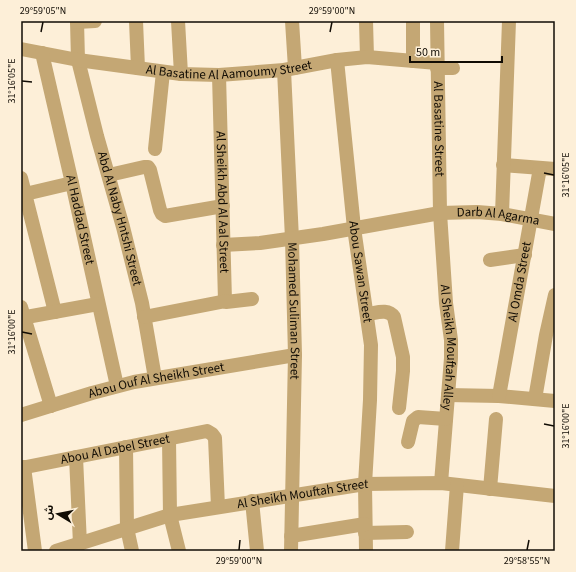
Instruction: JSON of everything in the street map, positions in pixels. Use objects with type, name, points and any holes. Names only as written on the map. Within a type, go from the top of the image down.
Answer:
[{"type":"street","points":[[77,21],[95,21]]},
{"type":"street","name":"Abd Al Naby Hntshi Street","points":[[77,21],[78,60],[123,227],[144,317],[155,378]]},
{"type":"street","points":[[136,21],[138,68]]},
{"type":"street","points":[[178,21],[181,74]]},
{"type":"street","name":"Mohamed Suliman Street","points":[[291,551],[295,355],[289,69],[292,21]]},
{"type":"street","points":[[366,21],[367,57]]},
{"type":"street","points":[[413,21],[413,61]]},
{"type":"street","name":"Al Basatine Street","points":[[436,21],[440,213]]},
{"type":"street","points":[[502,214],[509,21]]},
{"type":"street","name":"Al Basatine Al Aamoumy Street","points":[[21,49],[78,60],[181,74],[219,75],[289,69],[337,60],[367,57],[413,61],[453,68]]},
{"type":"street","name":"Al Haddad Street","points":[[42,53],[117,386]]},
{"type":"street","name":"Abou Sawan Street","points":[[337,60],[354,228],[371,345],[365,484],[366,551]]},
{"type":"street","points":[[155,150],[163,72]]},
{"type":"street","name":"Al Sheikh Abd Al Aal Street","points":[[219,75],[226,301]]},
{"type":"street","points":[[504,165],[555,169]]},
{"type":"street","points":[[109,175],[148,167],[160,210],[165,216],[223,206]]},
{"type":"street","name":"Al Omda Street","points":[[498,396],[540,168]]},
{"type":"street","points":[[21,178],[23,195],[55,312]]},
{"type":"street","points":[[23,195],[72,183]]},
{"type":"street","name":"Darb Al Agarma","points":[[224,245],[292,239],[440,213],[477,212],[502,214],[555,224]]},
{"type":"street","name":"Al Sheikh Mouftah Alley","points":[[440,213],[450,340],[450,371],[440,483]]},
{"type":"street","points":[[490,260],[525,255]]},
{"type":"street","points":[[535,399],[546,334],[555,295]]},
{"type":"street","points":[[144,317],[226,301],[252,298]]},
{"type":"street","points":[[51,406],[22,314],[55,312],[98,304]]},
{"type":"street","points":[[367,314],[385,311],[394,317],[403,357],[399,408]]},
{"type":"street","name":"Abou Ouf Al Sheikh Street","points":[[21,415],[117,386],[155,378],[295,355]]},
{"type":"street","points":[[448,395],[498,396],[555,401]]},
{"type":"street","points":[[408,442],[415,418],[446,419]]},
{"type":"street","points":[[490,488],[496,419]]},
{"type":"street","name":"Abou Al Dabel Street","points":[[23,467],[203,431],[210,432],[215,438],[218,507]]},
{"type":"street","points":[[170,438],[170,515],[179,551]]},
{"type":"street","points":[[126,447],[127,528],[132,551]]},
{"type":"street","points":[[68,548],[76,457]]},
{"type":"street","points":[[23,467],[35,551]]},
{"type":"street","name":"Al Sheikh Mouftah Street","points":[[68,548],[170,515],[365,484],[440,483],[555,496]]},
{"type":"street","points":[[452,551],[457,485]]},
{"type":"street","points":[[252,502],[257,551]]},
{"type":"street","points":[[291,536],[365,529],[406,532]]}]
